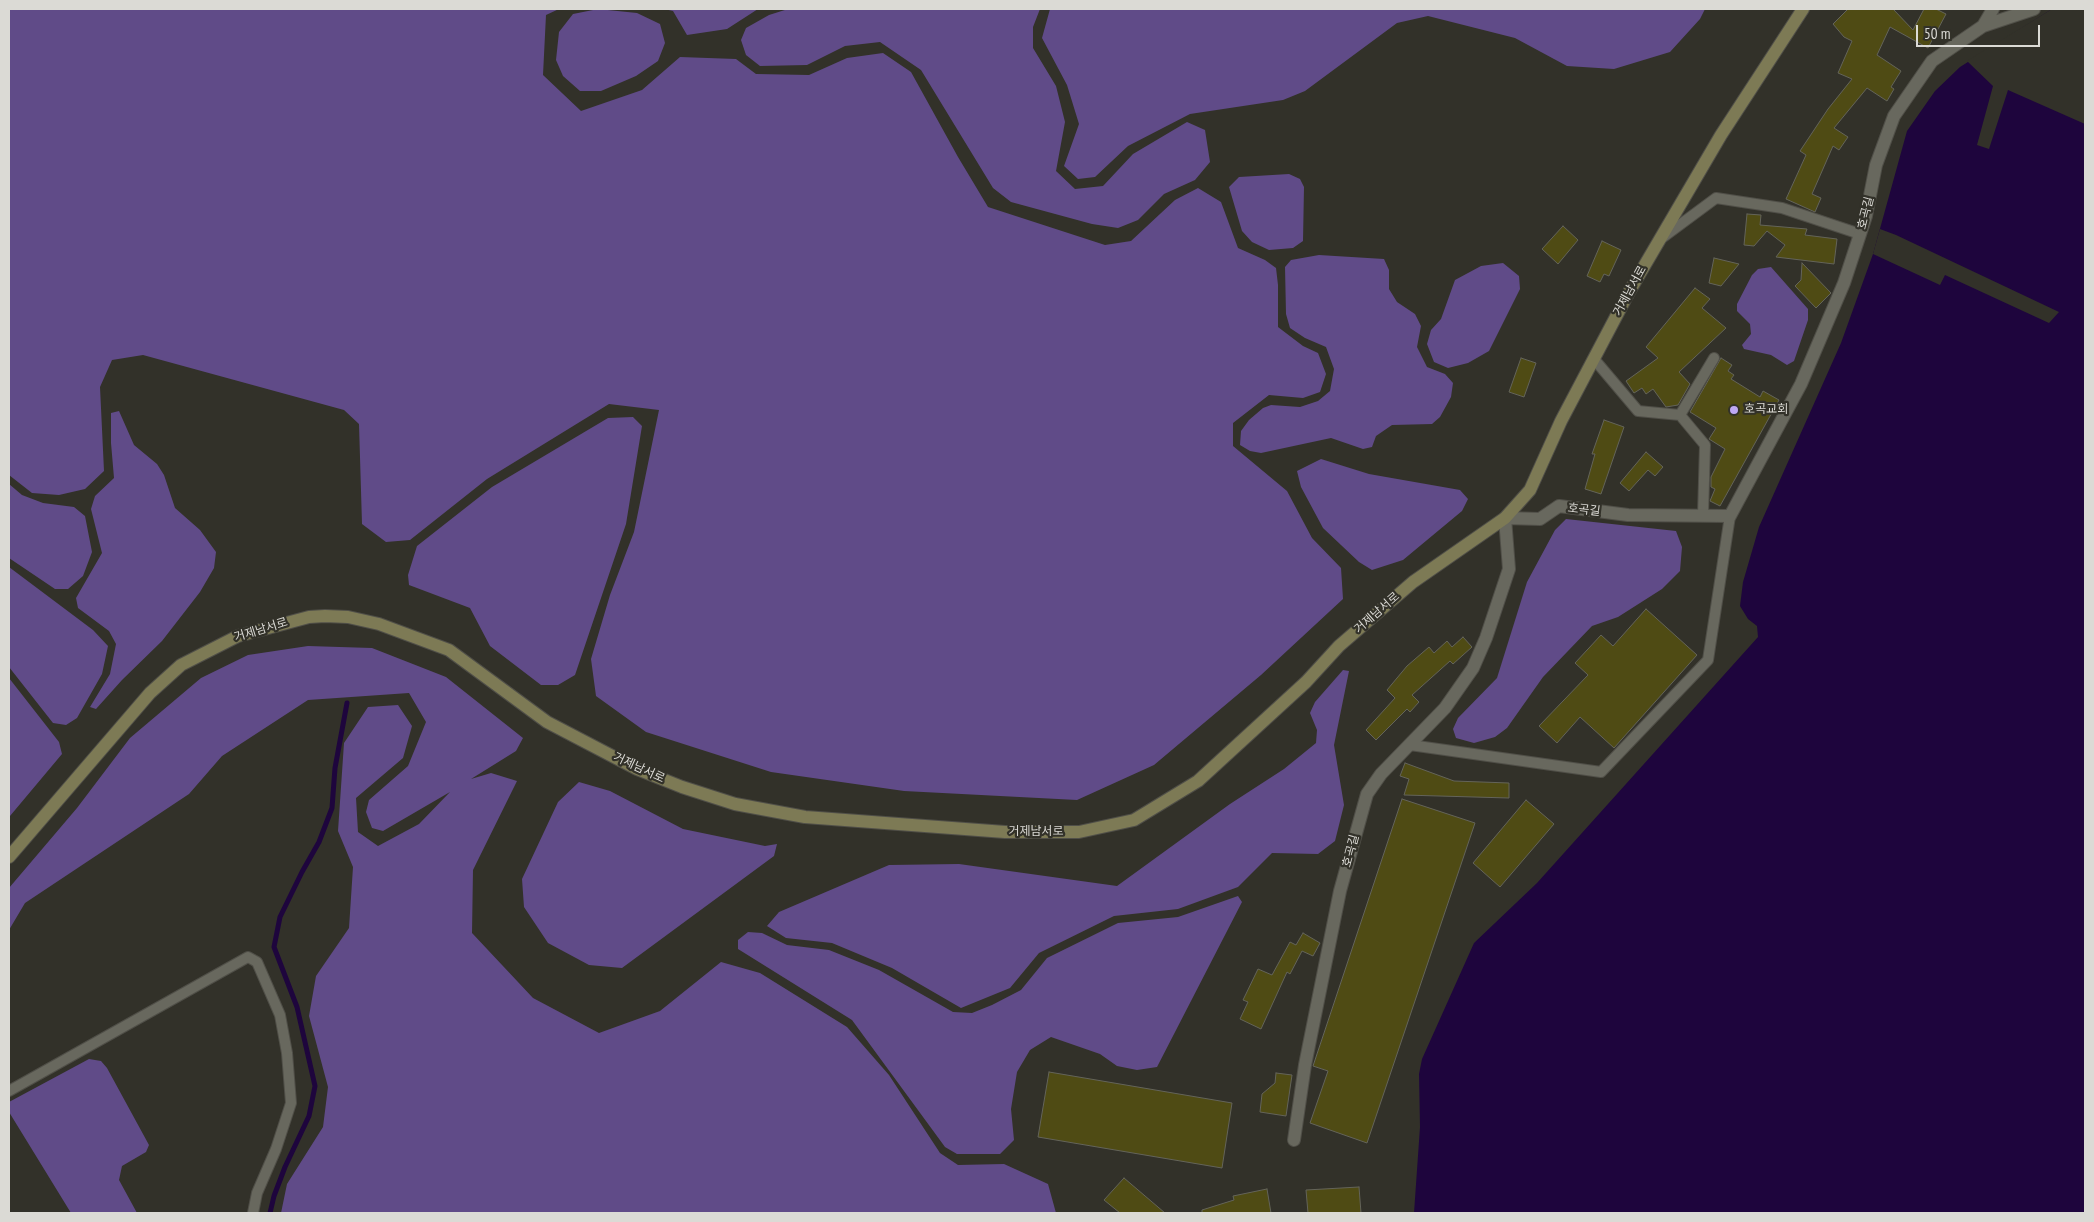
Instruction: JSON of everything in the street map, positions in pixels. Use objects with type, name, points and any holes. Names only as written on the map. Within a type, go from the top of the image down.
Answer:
[{"type":"main road","name":"거제남서로","points":[[9,857],[150,693],[181,665],[238,636],[309,617],[325,616],[348,617],[380,624],[449,650],[547,722],[637,769],[682,787],[735,804],[805,817],[1006,832],[1078,832],[1134,820],[1198,781],[1306,682],[1339,646],[1413,582],[1505,518],[1530,490],[1561,421],[1660,240],[1721,135],[1803,9]]},
{"type":"street","name":"호곡길","points":[[1294,1140],[1305,1065],[1340,892],[1367,794],[1381,774],[1445,708],[1473,668],[1486,638],[1509,569],[1505,518],[1540,519],[1559,506],[1628,515],[1730,516],[1801,384],[1844,283],[1866,216],[1876,165],[1894,116],[1932,61],[1983,26],[1993,9]]},
{"type":"street","points":[[1983,26],[2034,9]]},
{"type":"lane","points":[[1660,240],[1716,198],[1782,208],[1860,234]]},
{"type":"lane","points":[[1680,415],[1714,358]]},
{"type":"lane","points":[[1594,359],[1638,411],[1680,415],[1705,445],[1703,516]]},
{"type":"lane","points":[[1410,745],[1601,772],[1708,660],[1730,516]]},
{"type":"lane","points":[[9,1091],[248,957],[257,962],[280,1015],[287,1053],[290,1103],[276,1149],[257,1193],[253,1213]]},
{"type":"shaded area","points":[[9,9],[559,9],[546,15],[543,75],[581,111],[642,90],[680,57],[736,59],[756,74],[809,75],[847,58],[883,53],[911,72],[988,207],[1105,245],[1131,241],[1175,200],[1198,188],[1221,202],[1238,248],[1265,260],[1276,268],[1278,327],[1303,346],[1318,353],[1326,374],[1320,392],[1303,398],[1269,395],[1233,423],[1233,446],[1287,491],[1312,538],[1341,568],[1343,599],[1261,675],[1154,765],[1077,800],[904,791],[771,772],[646,732],[596,696],[591,659],[610,595],[634,532],[659,410],[609,404],[487,479],[410,540],[386,542],[362,524],[359,424],[344,410],[143,355],[112,360],[100,387],[104,471],[85,489],[59,495],[32,493],[9,475]]},
{"type":"shaded area","points":[[598,9],[637,13],[660,24],[665,43],[658,61],[636,76],[601,91],[580,91],[563,76],[556,60],[559,32],[573,14]]},
{"type":"shaded area","points":[[664,9],[758,9],[727,29],[687,35],[673,11]]},
{"type":"shaded area","points":[[788,9],[1040,9],[1033,27],[1033,48],[1056,86],[1065,122],[1056,171],[1075,189],[1103,186],[1133,154],[1187,122],[1205,130],[1210,162],[1195,180],[1164,194],[1138,220],[1118,228],[1092,224],[1011,202],[993,188],[921,70],[880,42],[845,46],[807,65],[760,66],[746,55],[741,40],[746,28],[769,15]]},
{"type":"shaded area","points":[[1050,9],[1705,9],[1700,19],[1670,52],[1614,69],[1567,66],[1515,38],[1428,16],[1397,23],[1305,91],[1283,100],[1190,114],[1128,146],[1095,177],[1078,179],[1064,166],[1079,124],[1067,85],[1042,38]]},
{"type":"shaded area","points":[[2052,9],[2085,9],[2085,1213],[1414,1213],[1420,1127],[1419,1074],[1422,1059],[1474,943],[1537,883],[1758,637],[1757,626],[1748,619],[1740,606],[1743,582],[1759,527],[1841,343],[1873,254],[1907,131],[1935,91],[1960,67]]},
{"type":"shaded area","points":[[1289,174],[1300,179],[1304,187],[1303,241],[1293,248],[1269,250],[1252,242],[1242,231],[1229,187],[1239,177]]},
{"type":"shaded area","points":[[1319,255],[1384,259],[1389,270],[1389,289],[1397,302],[1415,314],[1421,326],[1417,347],[1427,367],[1445,374],[1453,383],[1451,397],[1440,417],[1432,424],[1392,425],[1376,436],[1372,447],[1363,449],[1331,438],[1261,453],[1250,451],[1240,445],[1241,431],[1249,420],[1263,408],[1271,405],[1300,407],[1318,401],[1330,391],[1334,369],[1326,347],[1305,338],[1290,328],[1286,314],[1285,267],[1291,260]]},
{"type":"shaded area","points":[[1503,263],[1519,276],[1520,289],[1489,351],[1468,363],[1448,368],[1434,362],[1427,344],[1431,330],[1441,319],[1455,280],[1481,266]]},
{"type":"shaded area","points":[[1771,267],[1808,309],[1808,320],[1794,361],[1787,365],[1771,355],[1744,349],[1742,345],[1751,334],[1750,324],[1737,311],[1737,304],[1752,275],[1758,269]]},
{"type":"shaded area","points":[[119,411],[134,445],[157,464],[164,475],[175,508],[200,530],[216,552],[214,568],[200,592],[162,641],[122,680],[96,709],[90,707],[110,674],[116,644],[109,631],[78,608],[76,598],[102,553],[91,509],[95,496],[114,478],[111,413]]},
{"type":"shaded area","points":[[633,417],[642,426],[626,524],[575,675],[558,685],[541,685],[490,646],[470,608],[409,585],[408,575],[417,546],[492,487],[608,418]]},
{"type":"shaded area","points":[[1321,459],[1369,474],[1460,490],[1468,499],[1462,511],[1403,560],[1372,570],[1359,562],[1323,528],[1301,487],[1297,471]]},
{"type":"shaded area","points":[[9,484],[22,495],[43,503],[74,507],[85,516],[92,552],[83,576],[68,589],[55,589],[9,558]]},
{"type":"shaded area","points":[[1566,519],[1676,531],[1682,547],[1680,571],[1662,589],[1618,617],[1592,626],[1543,677],[1507,728],[1495,737],[1474,743],[1456,738],[1453,729],[1458,718],[1497,678],[1527,582],[1555,530]]},
{"type":"shaded area","points":[[9,567],[93,630],[108,646],[102,674],[77,718],[66,725],[53,723],[9,667]]},
{"type":"shaded area","points":[[308,646],[372,648],[446,677],[523,738],[516,751],[471,779],[491,773],[517,781],[473,870],[472,933],[533,998],[599,1033],[660,1011],[721,962],[760,973],[847,1027],[889,1075],[940,1153],[958,1165],[1004,1164],[1048,1184],[1056,1213],[281,1213],[287,1184],[323,1127],[328,1087],[309,1016],[316,976],[349,928],[353,867],[338,831],[344,743],[368,707],[398,705],[412,726],[403,758],[356,798],[358,832],[378,846],[419,824],[450,792],[383,831],[372,828],[366,812],[369,800],[408,766],[426,722],[409,693],[308,700],[222,756],[189,794],[25,903],[9,930],[9,888],[77,808],[130,738],[201,678],[248,655]]},
{"type":"shaded area","points":[[1343,670],[1349,671],[1334,745],[1344,805],[1335,841],[1318,854],[1272,853],[1238,887],[1178,909],[1114,916],[1039,953],[1010,988],[961,1008],[892,968],[832,943],[786,938],[767,926],[779,912],[889,865],[959,864],[1117,886],[1230,804],[1284,769],[1316,743],[1317,730],[1310,713],[1315,702]]},
{"type":"shaded area","points":[[9,678],[59,742],[62,754],[10,816]]},
{"type":"shaded area","points":[[579,782],[610,791],[683,829],[765,846],[777,844],[774,856],[622,968],[589,965],[548,943],[524,907],[522,879],[558,802]]},
{"type":"shaded area","points":[[1238,896],[1242,902],[1157,1067],[1137,1070],[1117,1066],[1100,1054],[1051,1037],[1030,1050],[1017,1072],[1011,1109],[1014,1140],[1000,1154],[957,1154],[945,1147],[852,1020],[738,949],[738,940],[748,932],[762,933],[787,945],[829,950],[879,970],[953,1012],[972,1013],[1021,990],[1047,958],[1118,923],[1178,917]]},
{"type":"shaded area","points":[[89,1059],[101,1061],[107,1068],[149,1145],[146,1152],[122,1166],[119,1180],[137,1213],[71,1213],[9,1112],[9,1102]]},
{"type":"pier","points":[[2052,9],[2085,9],[2085,124],[2008,90],[1989,149],[1977,145],[1993,86],[1967,61]]},
{"type":"pier","points":[[1880,229],[2059,312],[2049,323],[1945,275],[1940,285],[1873,254]]},
{"type":"building","points":[[1848,9],[1893,9],[1913,30],[1924,9],[1936,9],[1946,14],[1928,48],[1890,27],[1877,55],[1901,71],[1891,87],[1894,89],[1887,101],[1867,88],[1834,128],[1848,137],[1839,150],[1833,146],[1812,194],[1821,198],[1815,212],[1786,199],[1806,155],[1800,151],[1828,109],[1852,79],[1838,73],[1852,41],[1844,37],[1833,24]]},
{"type":"building","points":[[1747,214],[1761,215],[1760,225],[1807,229],[1805,235],[1837,239],[1834,264],[1776,257],[1785,245],[1767,231],[1754,246],[1744,245]]},
{"type":"building","points":[[1563,226],[1578,240],[1558,264],[1542,249]]},
{"type":"building","points":[[1602,241],[1621,250],[1609,276],[1604,274],[1600,282],[1587,276]]},
{"type":"building","points":[[1714,258],[1739,264],[1721,286],[1709,283]]},
{"type":"building","points":[[1802,263],[1831,293],[1816,308],[1795,286],[1801,280]]},
{"type":"building","points":[[1695,288],[1710,299],[1702,308],[1726,328],[1679,372],[1690,384],[1678,405],[1666,407],[1653,389],[1646,394],[1642,388],[1634,393],[1626,381],[1658,358],[1646,347]]},
{"type":"building","points":[[1521,358],[1536,363],[1524,397],[1509,392]]},
{"type":"building","points":[[1721,358],[1732,365],[1728,371],[1734,375],[1731,379],[1760,397],[1763,391],[1779,400],[1720,506],[1710,501],[1715,489],[1711,487],[1711,477],[1725,449],[1709,439],[1716,428],[1690,412]]},
{"type":"building","points":[[1604,420],[1624,427],[1601,494],[1585,489],[1595,454],[1592,454]]},
{"type":"building","points":[[1646,452],[1663,467],[1655,476],[1648,470],[1629,491],[1620,483]]},
{"type":"building","points":[[1646,609],[1697,655],[1614,748],[1580,717],[1557,743],[1539,726],[1588,675],[1575,663],[1601,635],[1613,646]]},
{"type":"building","points":[[1463,637],[1472,647],[1453,664],[1450,661],[1412,695],[1419,702],[1410,712],[1407,709],[1376,740],[1366,730],[1395,698],[1387,690],[1407,666],[1429,647],[1434,653],[1447,641],[1452,647]]},
{"type":"building","points":[[1405,763],[1454,781],[1509,783],[1509,798],[1404,795],[1409,779],[1400,776]]},
{"type":"building","points":[[1402,799],[1475,823],[1367,1143],[1310,1123],[1328,1071],[1313,1066]]},
{"type":"building","points":[[1526,800],[1554,824],[1500,887],[1473,863]]},
{"type":"building","points":[[1303,933],[1320,943],[1313,956],[1302,951],[1290,974],[1287,972],[1261,1029],[1240,1019],[1248,1002],[1243,1000],[1258,969],[1272,975],[1290,942],[1296,945]]},
{"type":"building","points":[[1049,1072],[1232,1103],[1222,1168],[1038,1137]]},
{"type":"building","points":[[1276,1073],[1292,1075],[1286,1116],[1260,1112],[1262,1094],[1275,1083]]},
{"type":"building","points":[[1124,1178],[1165,1213],[1120,1213],[1104,1200]]},
{"type":"building","points":[[1359,1187],[1361,1213],[1308,1213],[1306,1190]]},
{"type":"building","points":[[1267,1189],[1271,1213],[1202,1213],[1202,1210],[1234,1200],[1233,1196]]},
{"type":"waterway","points":[[270,1213],[285,1167],[309,1116],[315,1086],[297,1007],[274,947],[280,917],[319,842],[332,808],[335,768],[347,703]]},
{"type":"place","name":"호곡교회","points":[[1734,410]]}]
